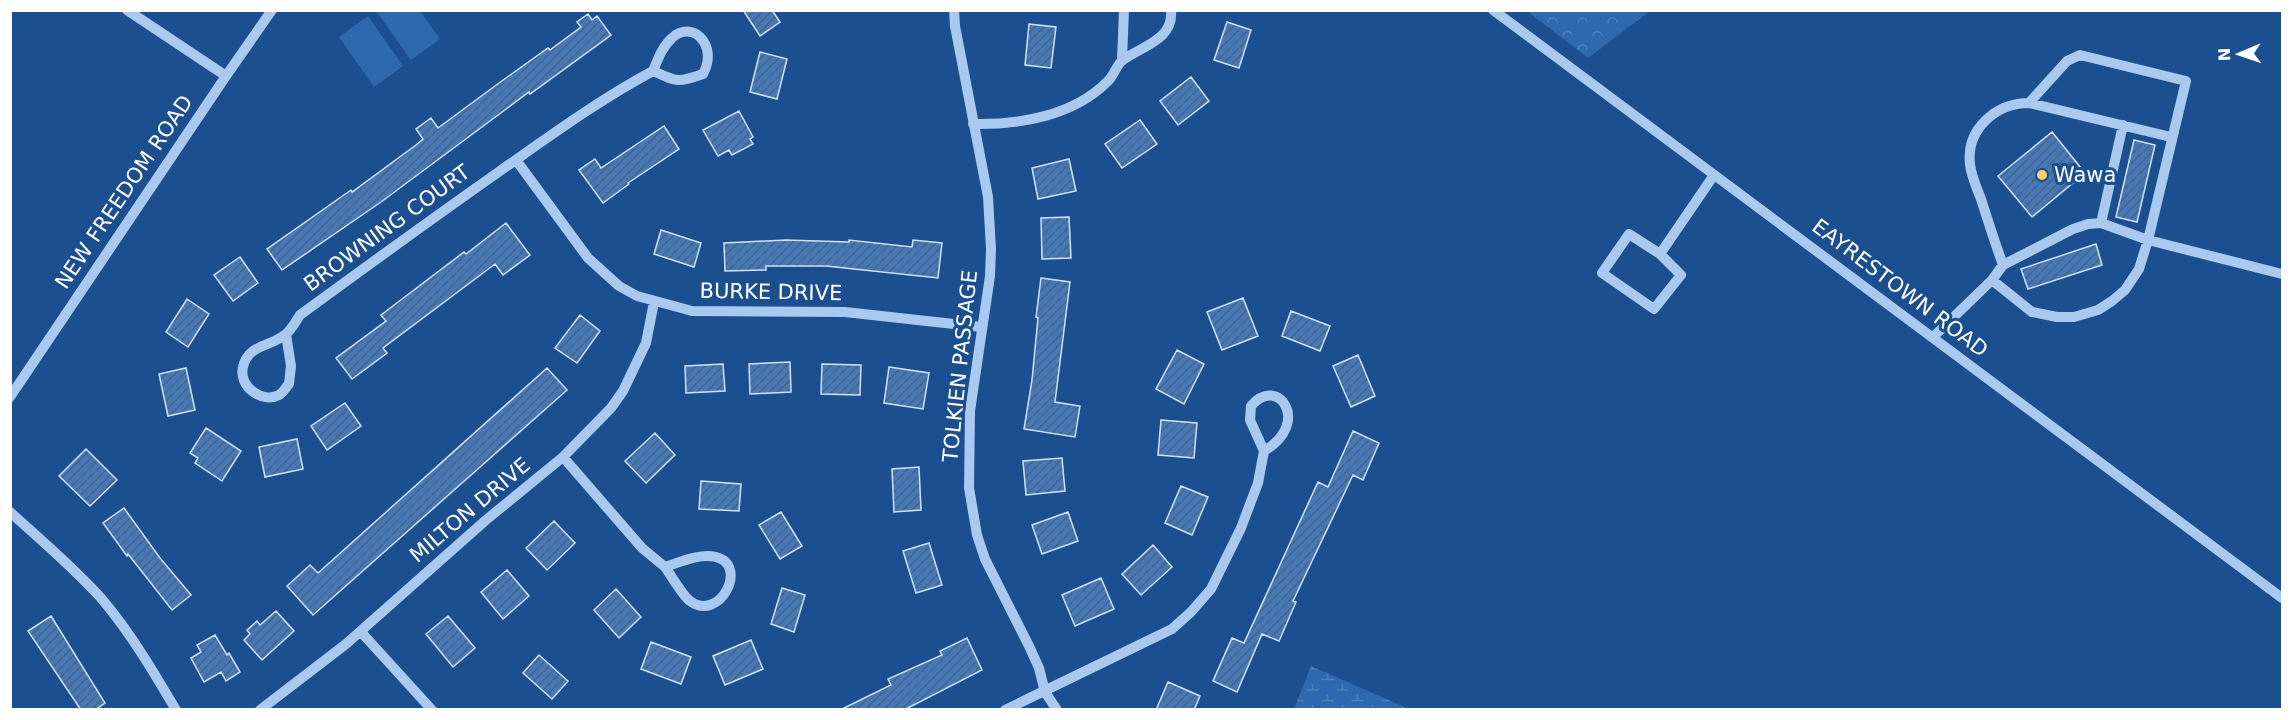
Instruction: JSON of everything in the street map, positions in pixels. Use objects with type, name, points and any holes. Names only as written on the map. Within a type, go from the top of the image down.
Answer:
[{"type":"street","points":[[128,10],[226,76]]},
{"type":"street","name":"NEW FREEDOM ROAD","points":[[10,397],[272,10]]},
{"type":"street","name":"TOLKIEN PASSAGE","points":[[954,10],[955,26],[988,197],[990,223],[990,276],[981,327],[969,438],[969,488],[972,509],[985,559],[1039,668],[1045,692],[1057,710]]},
{"type":"street","points":[[973,124],[994,125],[1052,115],[1095,92],[1109,81],[1122,60],[1124,10]]},
{"type":"street","points":[[1122,60],[1146,48],[1164,35],[1172,21],[1171,10]]},
{"type":"street","name":"EAYRESTOWN ROAD","points":[[1493,10],[2283,598]]},
{"type":"street","points":[[689,32],[705,41],[709,63],[703,74],[683,81],[674,80],[653,71],[661,51],[673,36],[689,32]]},
{"type":"street","points":[[1992,280],[2032,312],[2057,317],[2082,315],[2105,306],[2125,290],[2139,269],[2148,240],[2171,136],[2186,81],[2080,55],[2067,61],[2029,103]]},
{"type":"street","name":"BROWNING COURT","points":[[286,334],[291,366],[289,384],[279,395],[262,397],[247,388],[242,375],[243,365],[250,351],[286,334],[300,315],[422,226],[544,139],[653,71]]},
{"type":"street","points":[[2003,265],[1971,171],[1971,148],[1977,131],[1992,114],[2007,106],[2029,103],[2171,136]]},
{"type":"street","points":[[2101,223],[2123,125]]},
{"type":"street","name":"BURKE DRIVE","points":[[516,160],[553,213],[603,273],[619,286],[654,302],[701,312],[845,312],[981,327]]},
{"type":"street","points":[[1660,254],[1714,175]]},
{"type":"street","points":[[1934,338],[1992,280],[2003,265],[2073,229],[2088,224],[2101,223],[2148,240],[2283,274]]},
{"type":"street","points":[[1629,234],[1660,254],[1681,275],[1654,309],[1602,273],[1629,234]]},
{"type":"street","name":"MILTON DRIVE","points":[[260,710],[315,670],[361,632],[486,520],[563,457],[611,408],[623,391],[646,343],[654,302]]},
{"type":"street","points":[[1005,710],[1172,629],[1191,612],[1211,589],[1241,528],[1258,483],[1264,451],[1252,427],[1250,413],[1255,402],[1262,398],[1276,397],[1284,401],[1288,407],[1288,417],[1281,436],[1264,451]]},
{"type":"street","points":[[563,457],[642,548],[665,567],[690,601],[703,605],[719,602],[729,590],[731,576],[726,563],[716,557],[694,558],[665,567]]},
{"type":"street","points":[[10,512],[67,562],[101,599],[144,654],[176,710]]},
{"type":"street","points":[[361,632],[432,710]]},
{"type":"green space","points":[[376,11],[420,11],[440,39],[411,60]]},
{"type":"green space","points":[[1527,11],[1650,11],[1588,58]]},
{"type":"green space","points":[[368,16],[403,66],[374,87],[339,37]]},
{"type":"green space","points":[[1311,666],[1409,709],[1294,709]]},
{"type":"building","points":[[743,10],[772,10],[780,22],[760,36]]},
{"type":"building","points":[[588,14],[592,20],[597,16],[611,35],[530,94],[529,92],[381,202],[282,270],[267,249],[351,190],[352,192],[416,145],[423,139],[416,129],[431,118],[438,128],[548,48],[550,50],[581,27],[577,22]]},
{"type":"building","points":[[1227,22],[1251,30],[1239,68],[1214,60]]},
{"type":"building","points":[[1029,24],[1056,27],[1051,68],[1025,65]]},
{"type":"building","points":[[760,52],[787,59],[777,99],[750,92]]},
{"type":"building","points":[[1191,77],[1209,101],[1178,125],[1160,101]]},
{"type":"building","points":[[739,111],[753,137],[750,139],[753,144],[732,155],[729,150],[718,156],[703,130]]},
{"type":"building","points":[[1140,120],[1157,144],[1122,168],[1105,144]]},
{"type":"building","points":[[664,126],[679,149],[628,183],[603,203],[579,170],[595,159],[601,168]]},
{"type":"building","name":"Wawa","points":[[2052,132],[2085,173],[2032,217],[1998,176]]},
{"type":"building","name":"Wawa","points":[[2134,140],[2155,145],[2137,222],[2116,217]]},
{"type":"building","points":[[1069,159],[1076,191],[1038,199],[1032,168]]},
{"type":"building","points":[[1069,217],[1071,258],[1042,259],[1041,218]]},
{"type":"building","points":[[506,223],[530,255],[503,275],[495,264],[383,348],[387,353],[352,379],[336,358],[386,321],[381,315]]},
{"type":"building","points":[[661,230],[701,243],[694,267],[654,254]]},
{"type":"building","points":[[786,240],[849,242],[849,240],[912,247],[913,240],[942,243],[938,278],[826,266],[766,266],[766,270],[725,271],[724,243]]},
{"type":"building","name":"Wawa","points":[[2096,244],[2102,265],[2028,289],[2021,269]]},
{"type":"building","points":[[240,257],[258,283],[233,301],[214,275]]},
{"type":"building","points":[[1041,278],[1070,282],[1055,402],[1080,406],[1075,437],[1024,429],[1032,380]]},
{"type":"building","points":[[1243,298],[1258,336],[1222,350],[1207,312]]},
{"type":"building","points":[[187,299],[209,314],[188,347],[166,332]]},
{"type":"building","points":[[1291,311],[1330,326],[1320,351],[1282,336]]},
{"type":"building","points":[[580,315],[600,331],[577,363],[555,348]]},
{"type":"building","points":[[1177,350],[1204,364],[1184,404],[1156,389]]},
{"type":"building","points":[[1358,355],[1375,396],[1351,407],[1333,366]]},
{"type":"building","points":[[790,362],[791,392],[750,394],[749,364]]},
{"type":"building","points":[[723,364],[725,391],[686,393],[685,366]]},
{"type":"building","points":[[822,364],[861,365],[860,395],[821,394]]},
{"type":"building","points":[[889,367],[929,373],[923,409],[884,403]]},
{"type":"building","points":[[186,368],[195,410],[168,416],[159,374]]},
{"type":"building","points":[[547,368],[567,390],[313,615],[287,586],[310,565],[318,573]]},
{"type":"building","points":[[345,403],[361,426],[327,450],[311,426]]},
{"type":"building","points":[[1161,420],[1197,423],[1194,458],[1158,455]]},
{"type":"building","points":[[206,428],[241,451],[222,481],[195,463],[198,458],[190,453]]},
{"type":"building","points":[[1353,431],[1379,443],[1363,480],[1353,475],[1293,601],[1296,602],[1279,641],[1262,634],[1237,692],[1213,681],[1232,638],[1244,643],[1318,482],[1328,487]]},
{"type":"building","points":[[655,433],[675,455],[646,483],[625,461]]},
{"type":"building","points":[[297,439],[303,469],[265,477],[259,447]]},
{"type":"building","points":[[86,449],[117,480],[90,506],[59,476]]},
{"type":"building","points":[[1062,458],[1065,491],[1026,495],[1023,461]]},
{"type":"building","points":[[919,467],[921,510],[894,512],[892,469]]},
{"type":"building","points":[[701,481],[741,484],[739,511],[699,509]]},
{"type":"building","points":[[1181,486],[1208,497],[1192,535],[1165,523]]},
{"type":"building","points":[[124,508],[160,558],[191,595],[172,610],[103,523]]},
{"type":"building","points":[[781,512],[802,546],[780,559],[759,525]]},
{"type":"building","points":[[1068,512],[1078,541],[1042,554],[1032,525]]},
{"type":"building","points":[[554,521],[575,543],[547,570],[526,548]]},
{"type":"building","points":[[929,543],[942,585],[916,593],[903,551]]},
{"type":"building","points":[[1153,545],[1172,567],[1141,595],[1122,574]]},
{"type":"building","points":[[507,570],[529,596],[503,619],[481,592]]},
{"type":"building","points":[[1101,578],[1114,609],[1075,626],[1062,595]]},
{"type":"building","points":[[782,588],[805,595],[794,632],[771,624]]},
{"type":"building","points":[[616,589],[641,617],[619,638],[594,610]]},
{"type":"building","points":[[276,611],[294,631],[262,660],[244,640],[250,634],[247,630],[257,621],[260,625]]},
{"type":"building","points":[[51,616],[105,703],[95,710],[81,710],[28,631]]},
{"type":"building","points":[[448,616],[475,648],[453,667],[426,634]]},
{"type":"building","points":[[215,635],[240,672],[226,681],[221,672],[204,682],[191,658],[201,652],[197,645]]},
{"type":"building","points":[[967,638],[982,670],[904,710],[840,710],[891,685],[888,679],[942,655],[940,651]]},
{"type":"building","points":[[751,640],[763,669],[725,685],[713,656]]},
{"type":"building","points":[[651,642],[691,657],[681,684],[641,669]]},
{"type":"building","points":[[539,655],[568,681],[552,699],[523,673]]},
{"type":"building","points":[[1168,682],[1200,696],[1194,710],[1156,710]]},
{"type":"place","name":"Wawa","points":[[2042,175]]}]
